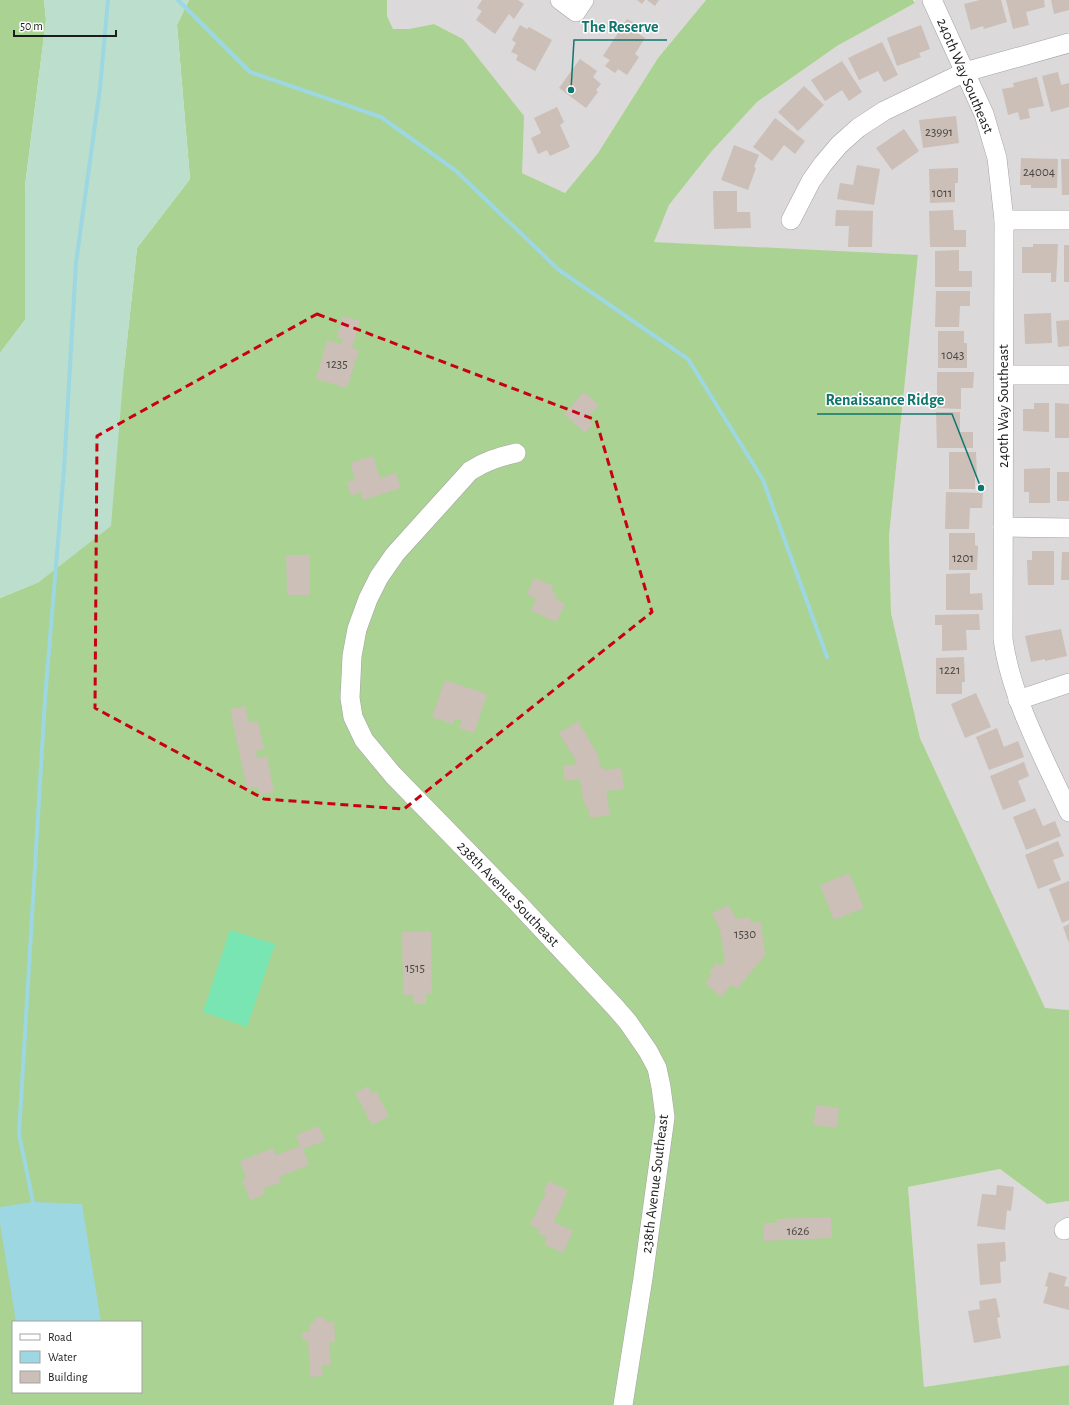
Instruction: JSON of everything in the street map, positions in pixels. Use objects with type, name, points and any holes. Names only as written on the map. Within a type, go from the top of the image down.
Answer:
[{"type":"street","points":[[560,0],[576,12],[584,0]]},
{"type":"street","name":"240th Way Southeast","points":[[932,0],[984,114],[997,158],[1004,220],[1002,527],[1003,639],[1006,658],[1018,700],[1069,812]]},
{"type":"street","points":[[791,220],[811,181],[839,145],[858,128],[884,111],[965,72],[1069,43]]},
{"type":"street","points":[[1004,220],[1069,220]]},
{"type":"street","points":[[1003,375],[1069,375]]},
{"type":"street","name":"238th Avenue Southeast","points":[[516,453],[493,459],[470,471],[395,554],[379,577],[368,599],[357,629],[352,656],[350,698],[353,717],[364,740],[390,772],[514,899],[615,1007],[628,1022],[644,1045],[657,1068],[665,1117],[644,1271],[623,1405]]},
{"type":"street","points":[[1002,527],[1069,528]]},
{"type":"street","points":[[1018,700],[1069,683]]},
{"type":"highlighted area","points":[[317,314],[596,420],[652,612],[404,809],[264,799],[95,708],[97,436]]},
{"type":"shaded area","points":[[387,0],[706,0],[658,58],[598,153],[565,193],[522,173],[522,150],[481,63],[463,39],[434,24],[409,29],[393,29],[387,16]]},
{"type":"shaded area","points":[[915,0],[1069,0],[1069,1010],[1045,1009],[920,738],[891,613],[889,536],[918,256],[653,242],[669,205],[711,152],[757,102],[837,46],[915,3]]},
{"type":"shaded area","points":[[1000,1169],[1047,1204],[1069,1201],[1069,1365],[924,1387],[908,1187]]},
{"type":"green space","points":[[0,0],[44,0],[46,20],[25,186],[25,320],[0,353]]},
{"type":"green space","points":[[44,0],[189,0],[177,25],[190,179],[137,248],[124,369],[111,526],[39,582],[0,598],[0,353],[25,320],[25,186],[46,20]]},
{"type":"green space","points":[[189,0],[387,0],[387,16],[393,29],[409,29],[434,24],[463,39],[524,116],[522,173],[565,193],[598,153],[658,58],[706,0],[913,0],[915,3],[837,46],[757,102],[711,152],[669,205],[654,242],[918,255],[889,536],[891,613],[920,738],[1045,1008],[1069,1010],[1069,1201],[1047,1204],[1000,1169],[908,1187],[924,1387],[1069,1365],[1069,1405],[0,1405],[0,598],[39,582],[124,369],[137,248],[190,179],[177,25]]},
{"type":"green space","points":[[230,930],[275,944],[247,1027],[203,1012]]},
{"type":"water","points":[[33,1202],[82,1204],[101,1321],[16,1321],[0,1224],[0,1207]]},
{"type":"building","points":[[482,0],[518,0],[524,4],[514,19],[509,14],[495,34],[476,20],[482,11],[477,8]]},
{"type":"building","points":[[637,0],[645,0],[642,4]]},
{"type":"building","points":[[647,0],[659,0],[655,6]]},
{"type":"building","points":[[980,0],[1001,0],[1007,22],[984,29],[983,26],[971,30],[964,4]]},
{"type":"building","points":[[1006,0],[1044,0],[1045,7],[1026,12],[1029,25],[1013,29]]},
{"type":"building","points":[[1051,0],[1069,0],[1069,10],[1054,14]]},
{"type":"building","points":[[627,19],[634,23],[631,29],[645,38],[635,54],[639,57],[627,75],[618,69],[615,73],[605,66],[610,60],[603,56]]},
{"type":"building","points":[[520,25],[527,29],[529,27],[552,40],[535,71],[516,60],[518,55],[511,52],[516,43],[512,40]]},
{"type":"building","points":[[921,25],[930,49],[919,53],[921,57],[897,66],[887,38]]},
{"type":"building","points":[[882,42],[898,75],[884,82],[878,71],[859,80],[848,58]]},
{"type":"building","points":[[580,59],[597,71],[593,77],[601,84],[596,90],[598,92],[586,108],[559,88]]},
{"type":"building","points":[[842,61],[862,92],[849,101],[842,90],[825,101],[811,80]]},
{"type":"building","points":[[1058,72],[1061,85],[1069,83],[1069,107],[1051,112],[1042,76]]},
{"type":"building","points":[[1037,77],[1044,106],[1028,109],[1030,118],[1020,120],[1018,112],[1008,115],[1002,89],[1014,87],[1013,83]]},
{"type":"building","points":[[804,86],[824,105],[798,131],[778,112]]},
{"type":"building","points":[[557,107],[564,122],[560,125],[570,147],[550,156],[547,150],[538,154],[531,138],[541,133],[534,118]]},
{"type":"building","points":[[956,116],[959,143],[923,148],[919,120]]},
{"type":"building","points":[[775,118],[805,141],[795,154],[784,145],[772,161],[753,147]]},
{"type":"building","points":[[904,129],[919,151],[892,170],[876,148]]},
{"type":"building","points":[[734,145],[759,155],[748,190],[721,180]]},
{"type":"building","points":[[1021,158],[1058,159],[1057,188],[1031,188],[1031,185],[1020,185]]},
{"type":"building","points":[[1061,159],[1069,159],[1069,195],[1062,195]]},
{"type":"building","points":[[857,165],[880,169],[874,205],[837,199],[840,183],[853,185]]},
{"type":"building","points":[[958,168],[958,183],[955,183],[955,202],[930,203],[929,169]]},
{"type":"building","points":[[713,191],[737,191],[737,212],[750,212],[751,228],[714,229]]},
{"type":"building","points":[[836,210],[873,211],[872,247],[848,247],[849,226],[835,226]]},
{"type":"building","points":[[953,210],[954,230],[966,230],[966,247],[930,247],[929,211]]},
{"type":"building","points":[[1033,244],[1058,244],[1056,282],[1051,282],[1051,273],[1022,273],[1022,247],[1033,247]]},
{"type":"building","points":[[1064,245],[1069,245],[1069,282],[1064,282]]},
{"type":"building","points":[[959,250],[959,271],[972,271],[972,287],[935,287],[935,251]]},
{"type":"building","points":[[936,291],[970,291],[970,306],[960,306],[959,327],[935,327]]},
{"type":"building","points":[[1051,313],[1052,343],[1025,344],[1024,314]]},
{"type":"building","points":[[343,316],[360,321],[352,348],[359,350],[347,388],[316,379],[327,340],[341,344],[343,339],[337,337]]},
{"type":"building","points":[[1069,320],[1069,346],[1058,347],[1056,321]]},
{"type":"building","points":[[938,331],[964,331],[964,343],[967,343],[967,368],[938,368]]},
{"type":"building","points":[[937,372],[974,372],[973,388],[961,388],[961,409],[937,408]]},
{"type":"building","points":[[584,392],[599,405],[587,418],[593,424],[585,433],[564,414]]},
{"type":"building","points":[[1034,403],[1049,403],[1049,432],[1023,431],[1023,409],[1034,409]]},
{"type":"building","points":[[1055,403],[1069,404],[1069,438],[1055,438]]},
{"type":"building","points":[[936,412],[960,412],[960,432],[973,432],[973,448],[937,448]]},
{"type":"building","points":[[949,452],[976,452],[977,477],[975,477],[975,489],[949,489]]},
{"type":"building","points":[[373,456],[380,478],[396,473],[401,488],[363,500],[361,492],[351,496],[347,482],[355,480],[350,463]]},
{"type":"building","points":[[1050,468],[1050,503],[1029,503],[1029,492],[1024,492],[1024,469]]},
{"type":"building","points":[[1057,472],[1069,472],[1069,501],[1057,501]]},
{"type":"building","points":[[946,492],[983,493],[982,508],[970,508],[969,529],[945,529]]},
{"type":"building","points":[[949,533],[975,533],[975,545],[978,546],[977,570],[949,570]]},
{"type":"building","points":[[1032,551],[1054,551],[1054,585],[1028,585],[1027,560],[1032,560]]},
{"type":"building","points":[[1062,552],[1069,552],[1069,580],[1061,580]]},
{"type":"building","points":[[286,555],[310,555],[310,595],[287,595]]},
{"type":"building","points":[[970,573],[970,594],[982,593],[983,610],[946,610],[946,574]]},
{"type":"building","points":[[534,578],[554,586],[551,592],[557,594],[555,599],[565,603],[557,622],[531,611],[536,599],[527,594]]},
{"type":"building","points":[[979,614],[980,630],[966,630],[967,650],[942,651],[942,625],[935,625],[935,615]]},
{"type":"building","points":[[1061,629],[1067,656],[1045,661],[1045,659],[1031,662],[1025,636]]},
{"type":"building","points":[[964,657],[965,682],[962,682],[962,694],[936,694],[936,658]]},
{"type":"building","points":[[445,680],[487,694],[474,733],[459,728],[462,721],[455,718],[453,724],[432,717]]},
{"type":"building","points":[[976,693],[991,727],[965,738],[951,704]]},
{"type":"building","points":[[245,706],[249,723],[258,721],[264,749],[256,751],[257,758],[267,756],[274,792],[260,795],[258,787],[247,789],[230,709]]},
{"type":"building","points":[[578,721],[598,755],[600,765],[604,770],[621,768],[624,789],[606,791],[610,815],[590,818],[588,809],[583,800],[580,779],[565,781],[563,766],[577,764],[559,733]]},
{"type":"building","points":[[997,728],[1004,747],[1018,741],[1024,757],[989,770],[976,737]]},
{"type":"building","points":[[1024,762],[1029,776],[1018,781],[1026,801],[1003,810],[990,776]]},
{"type":"building","points":[[1035,808],[1043,826],[1055,821],[1061,836],[1026,850],[1013,817]]},
{"type":"building","points":[[1058,841],[1064,856],[1053,860],[1061,880],[1038,889],[1025,855]]},
{"type":"building","points":[[849,873],[864,908],[834,920],[820,885]]},
{"type":"building","points":[[1069,881],[1069,920],[1062,923],[1049,889]]},
{"type":"building","points":[[729,905],[736,919],[750,917],[751,923],[761,922],[765,955],[737,989],[731,985],[721,997],[705,983],[712,974],[709,972],[717,963],[721,966],[725,961],[720,930],[712,913]]},
{"type":"building","points":[[1069,924],[1069,943],[1063,927]]},
{"type":"building","points":[[402,932],[431,932],[432,994],[426,994],[426,1004],[413,1004],[413,995],[403,995]]},
{"type":"building","points":[[368,1086],[372,1093],[376,1091],[389,1116],[372,1125],[355,1093]]},
{"type":"building","points":[[816,1105],[839,1108],[837,1128],[813,1125]]},
{"type":"building","points":[[319,1126],[325,1141],[303,1149],[309,1165],[279,1177],[281,1182],[263,1189],[265,1195],[250,1200],[242,1180],[246,1178],[240,1161],[273,1148],[276,1155],[300,1146],[296,1135]]},
{"type":"building","points":[[548,1181],[568,1190],[554,1222],[573,1231],[563,1253],[544,1244],[547,1238],[538,1233],[540,1230],[530,1225],[546,1192],[544,1190]]},
{"type":"building","points":[[997,1185],[1014,1187],[1011,1211],[1007,1210],[1005,1230],[977,1226],[982,1194],[996,1195]]},
{"type":"building","points":[[831,1217],[832,1238],[764,1241],[763,1223],[777,1223],[776,1219]]},
{"type":"building","points":[[1005,1242],[1006,1261],[1000,1262],[1001,1283],[980,1285],[977,1244]]},
{"type":"building","points":[[1049,1272],[1067,1277],[1064,1286],[1069,1287],[1069,1310],[1043,1303],[1048,1287],[1045,1286]]},
{"type":"building","points":[[996,1298],[1000,1317],[997,1318],[1001,1338],[974,1343],[968,1311],[980,1309],[979,1301]]},
{"type":"building","points":[[325,1317],[326,1322],[334,1322],[335,1342],[329,1342],[331,1365],[322,1365],[323,1376],[310,1377],[308,1340],[303,1340],[302,1332],[310,1332],[309,1323],[315,1323],[314,1318]]},
{"type":"waterway","points":[[33,1202],[19,1134],[45,699],[64,469],[76,263],[100,88],[108,0]]},
{"type":"waterway","points":[[178,0],[250,72],[381,117],[455,170],[559,270],[688,359],[763,480],[827,657]]},
{"type":"place","name":"The Reserve","points":[[571,90]]},
{"type":"place","name":"Renaissance Ridge","points":[[981,488]]}]
